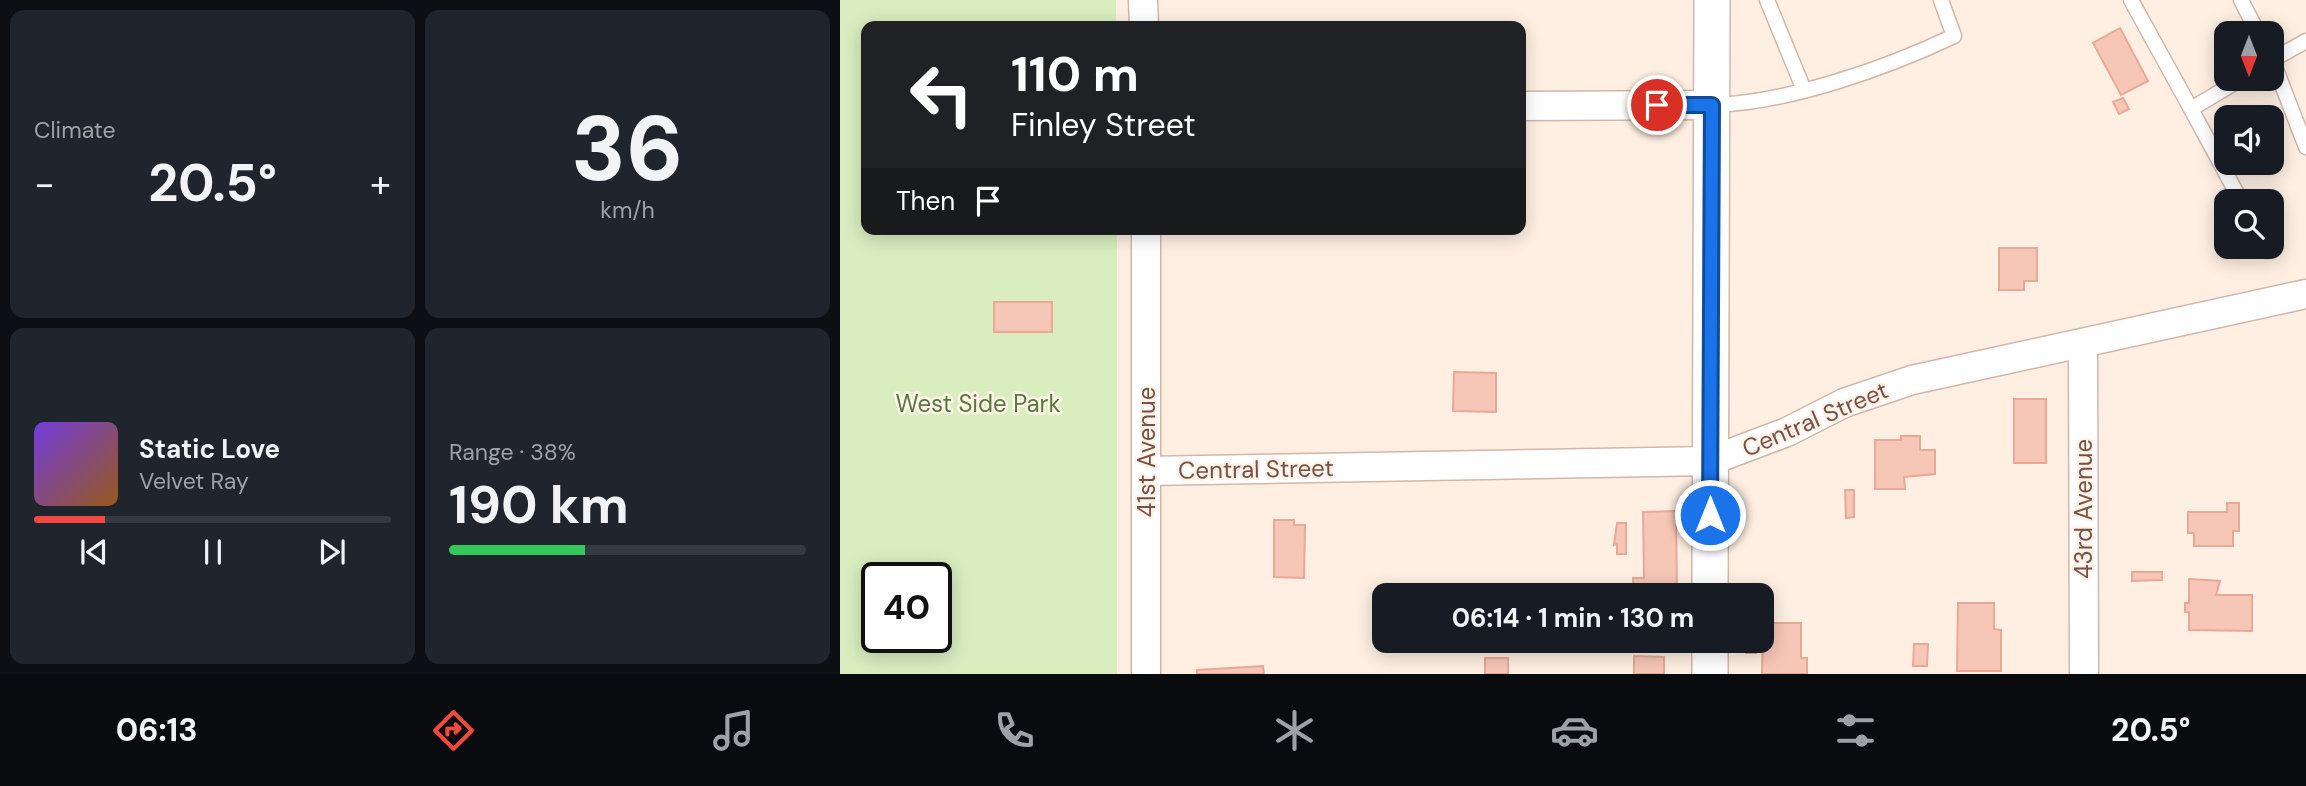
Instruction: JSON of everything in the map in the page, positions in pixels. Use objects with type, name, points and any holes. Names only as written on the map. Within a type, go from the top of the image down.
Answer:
[{"type":"street","points":[[1143,0],[1144,21]]},
{"type":"street","points":[[1710,583],[1712,0]]},
{"type":"street","points":[[1526,106],[1712,105]]},
{"type":"street","name":"41st Avenue","points":[[1146,235],[1146,674]]},
{"type":"street","name":"Central Street","points":[[1147,471],[1710,461],[1787,432],[1844,403],[1912,380],[2002,358],[2083,344],[2306,294]]},
{"type":"street","name":"43rd Avenue","points":[[2083,344],[2084,674]]},
{"type":"street","points":[[1710,653],[1710,674]]},
{"type":"lane","points":[[1767,0],[1804,90]]},
{"type":"lane","points":[[1712,105],[1784,96],[1907,58],[1954,36],[1941,0]]},
{"type":"lane","points":[[2131,0],[2234,189]]},
{"type":"lane","points":[[2241,0],[2252,21]]},
{"type":"lane","points":[[2284,53],[2306,41]]},
{"type":"lane","points":[[2191,109],[2221,91]]},
{"type":"lane","points":[[2284,91],[2306,147]]},
{"type":"green space","name":"West Side Park","points":[[840,0],[1116,0],[1116,21],[861,21],[861,235],[1117,235],[1117,674],[840,674]]},
{"type":"building","points":[[2120,28],[2148,81],[2121,95],[2093,43]]},
{"type":"building","points":[[2123,98],[2129,109],[2119,114],[2113,102]]},
{"type":"building","points":[[1999,248],[2037,248],[2037,281],[2024,281],[2024,290],[1999,290]]},
{"type":"building","points":[[994,302],[1052,302],[1052,332],[994,332]]},
{"type":"building","points":[[1454,372],[1496,373],[1496,412],[1453,411]]},
{"type":"building","points":[[2014,399],[2046,399],[2046,463],[2014,463]]},
{"type":"building","points":[[1901,436],[1920,436],[1920,450],[1935,450],[1935,474],[1904,477],[1905,489],[1875,489],[1875,440],[1901,440]]},
{"type":"building","points":[[1845,490],[1854,490],[1854,517],[1846,518]]},
{"type":"building","points":[[2227,503],[2239,503],[2239,531],[2233,531],[2233,546],[2194,546],[2194,533],[2188,533],[2188,512],[2227,512]]},
{"type":"building","points":[[1676,511],[1677,583],[1633,583],[1633,578],[1644,578],[1643,512]]},
{"type":"building","points":[[1274,520],[1294,520],[1294,525],[1305,525],[1304,578],[1274,577]]},
{"type":"building","points":[[1617,523],[1626,523],[1626,554],[1617,554],[1617,544],[1614,545]]},
{"type":"building","points":[[2132,572],[2162,572],[2162,580],[2132,581]]},
{"type":"building","points":[[2189,579],[2220,581],[2216,595],[2252,595],[2252,631],[2189,630],[2189,612],[2185,612],[2185,603],[2189,603]]},
{"type":"building","points":[[1958,603],[1994,603],[1994,629],[2001,630],[2001,671],[1957,671]]},
{"type":"building","points":[[1774,623],[1801,623],[1801,658],[1807,658],[1807,674],[1762,674],[1762,653],[1774,653]]},
{"type":"building","points":[[1914,644],[1928,644],[1927,666],[1913,666]]},
{"type":"building","points":[[1634,656],[1664,657],[1664,674],[1634,674]]},
{"type":"building","points":[[1485,658],[1508,658],[1508,674],[1485,674]]},
{"type":"building","points":[[1263,666],[1264,674],[1197,674],[1197,670]]},
{"type":"route","points":[[1657,105],[1712,105],[1710,515]]}]
